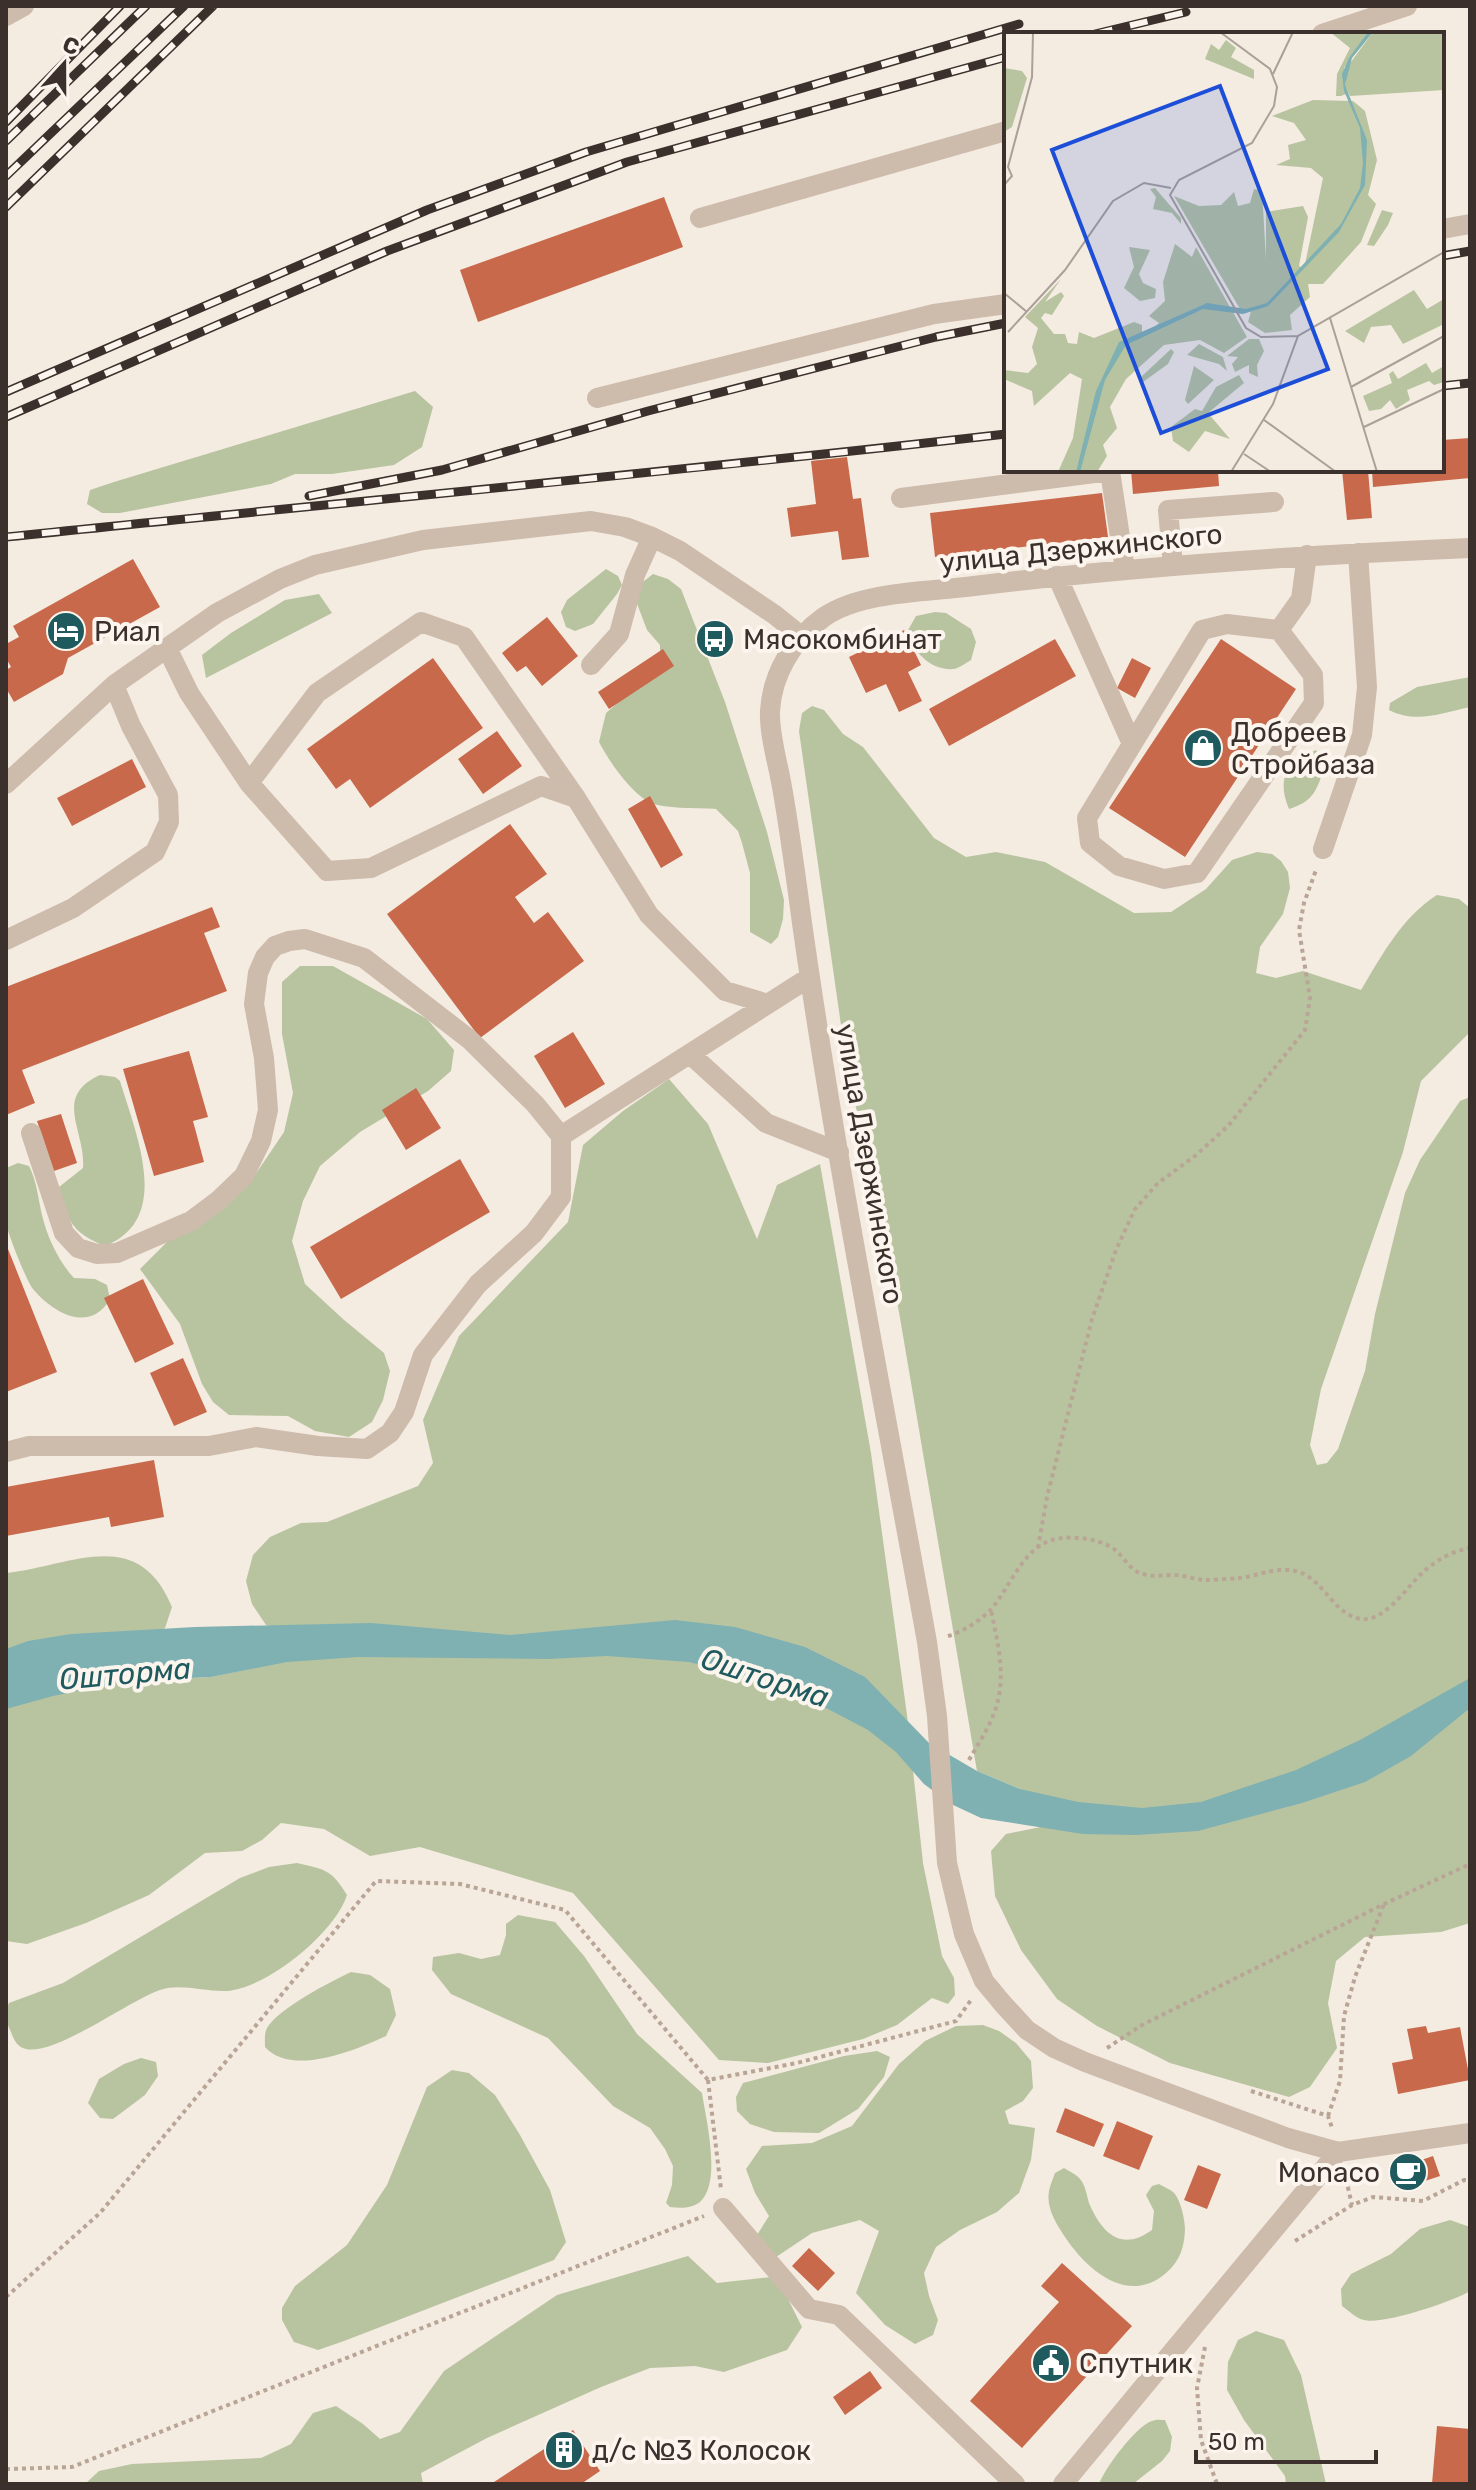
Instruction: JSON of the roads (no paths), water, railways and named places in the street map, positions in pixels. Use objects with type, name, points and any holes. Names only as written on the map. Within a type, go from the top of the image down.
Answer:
[{"type":"street","points":[[6,16],[24,6]]},
{"type":"street","points":[[1328,32],[1407,6]]},
{"type":"street","points":[[700,218],[1004,132]]},
{"type":"street","points":[[1444,229],[1470,224]]},
{"type":"street","points":[[597,398],[934,314],[1004,304]]},
{"type":"street","points":[[901,498],[1102,472]]},
{"type":"street","points":[[1110,472],[1125,570]]},
{"type":"street","points":[[1173,566],[1168,510],[1274,502]]},
{"type":"street","points":[[6,784],[114,685],[217,613],[280,579],[315,565],[438,538],[591,521],[625,527],[680,551],[801,636]]},
{"type":"street","points":[[591,665],[619,634],[635,575],[652,537]]},
{"type":"street","name":"улица Дзержинского","points":[[1338,2152],[1288,2138],[1054,2048],[1027,2030],[984,1981],[964,1934],[947,1863],[937,1716],[927,1642],[839,1152],[770,716],[773,691],[782,664],[801,636],[825,616],[848,604],[1057,576],[1307,555],[1470,548]]},
{"type":"street","points":[[1323,849],[1362,735],[1367,687],[1358,553]]},
{"type":"street","points":[[1279,630],[1301,599],[1307,555]]},
{"type":"street","points":[[1057,576],[1132,744]]},
{"type":"street","points":[[249,783],[317,693],[421,622],[464,637],[576,798],[649,915],[725,991],[768,1004]]},
{"type":"street","points":[[1227,624],[1279,630],[1313,675],[1314,703],[1197,873],[1164,879],[1119,866],[1090,843],[1087,818],[1202,630],[1227,624]]},
{"type":"street","points":[[167,648],[189,693],[249,783],[327,871],[371,868],[541,786],[576,798]]},
{"type":"street","points":[[6,940],[73,908],[155,852],[169,822],[168,795],[131,726],[114,685]]},
{"type":"street","points":[[6,1452],[29,1446],[209,1446],[256,1437],[367,1449],[390,1433],[404,1412],[423,1355],[468,1295],[534,1233],[561,1197],[561,1136],[535,1104],[469,1039],[364,958],[305,939],[275,946],[265,957],[258,973],[254,1004],[264,1058],[268,1110],[261,1141],[244,1176],[191,1221],[117,1253],[97,1254],[78,1248],[64,1233],[31,1133]]},
{"type":"street","points":[[561,1136],[810,977]]},
{"type":"street","points":[[690,1054],[766,1123],[839,1152]]},
{"type":"street","points":[[1063,2484],[1338,2152],[1470,2133]]},
{"type":"street","points":[[723,2208],[809,2309],[839,2315],[1015,2484]]},
{"type":"water","name":"Ошторма","points":[[675,1620],[735,1627],[805,1647],[865,1677],[929,1743],[977,1771],[1020,1789],[1078,1802],[1142,1808],[1201,1802],[1296,1770],[1360,1740],[1470,1678],[1470,1708],[1411,1756],[1365,1782],[1302,1803],[1198,1831],[1136,1835],[1083,1834],[981,1818],[951,1804],[924,1784],[896,1752],[868,1730],[828,1709],[748,1677],[689,1662],[607,1656],[549,1659],[358,1657],[287,1662],[211,1677],[146,1680],[103,1686],[6,1709],[6,1649],[28,1641],[71,1634],[195,1627],[371,1623],[510,1635]]},
{"type":"railway","points":[[6,122],[120,6]]},
{"type":"railway","points":[[6,141],[146,6]]},
{"type":"railway","points":[[6,176],[184,6]]},
{"type":"railway","points":[[6,207],[213,6]]},
{"type":"railway","points":[[1103,32],[1186,12]]},
{"type":"railway","points":[[6,392],[427,210],[586,152],[1019,24]]},
{"type":"railway","points":[[6,417],[387,251],[627,162],[1004,58]]},
{"type":"railway","points":[[1444,256],[1470,251]]},
{"type":"railway","points":[[309,496],[442,470],[648,411],[936,337],[1004,323]]},
{"type":"railway","points":[[1444,386],[1470,383]]},
{"type":"railway","points":[[6,537],[1004,434]]},
{"type":"place","name":"Риал","points":[[66,631]]},
{"type":"place","name":"Мясокомбинат","points":[[715,639]]},
{"type":"place","name":"Добреев Стройбаза","points":[[1203,748]]},
{"type":"place","name":"Monaco","points":[[1408,2172]]},
{"type":"place","name":"Спутник","points":[[1051,2363]]},
{"type":"place","name":"д/с №3 Колосок","points":[[564,2450]]}]
